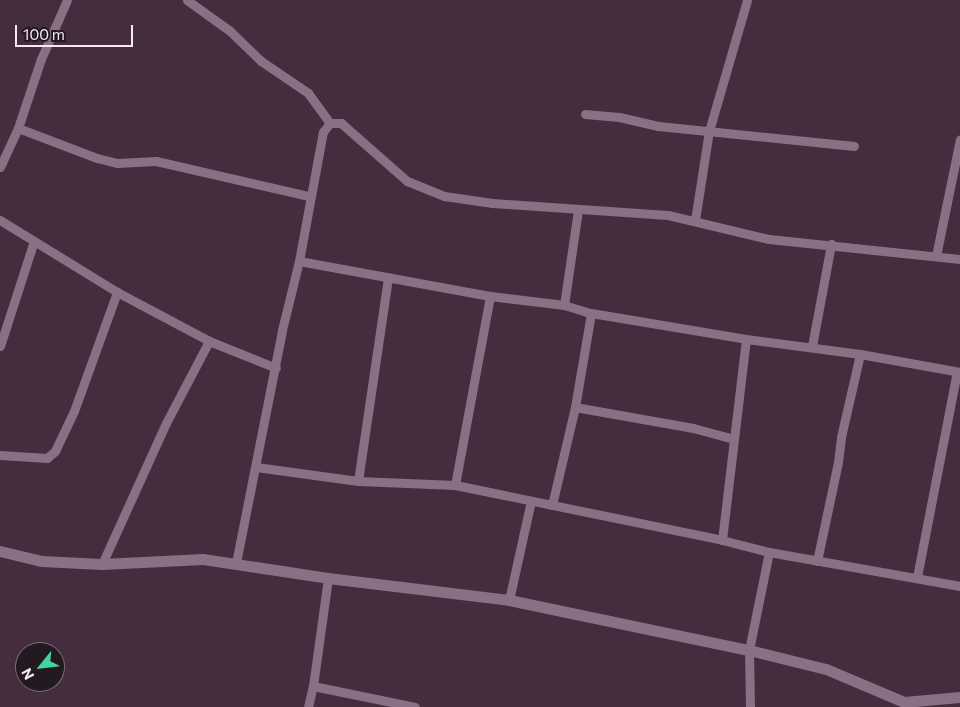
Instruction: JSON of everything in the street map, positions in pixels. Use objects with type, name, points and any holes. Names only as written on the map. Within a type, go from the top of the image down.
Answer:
[{"type":"street","points":[[0,167],[18,128],[40,59],[67,0]]},
{"type":"street","points":[[187,0],[230,31],[261,61],[308,93],[330,123]]},
{"type":"street","points":[[695,220],[709,131],[747,0]]},
{"type":"street","points":[[585,114],[619,117],[658,126],[854,146]]},
{"type":"street","points":[[236,563],[282,330],[299,261],[323,132],[330,123]]},
{"type":"street","points":[[330,123],[341,123],[407,181],[444,196],[492,203],[578,210],[638,212],[695,220],[769,239],[960,259]]},
{"type":"street","points":[[18,128],[97,158],[117,163],[156,161],[310,196]]},
{"type":"street","points":[[936,256],[959,156],[960,139]]},
{"type":"street","points":[[564,305],[578,210]]},
{"type":"street","points":[[0,220],[117,292],[209,341],[276,368]]},
{"type":"street","points":[[0,346],[2,333],[34,241]]},
{"type":"street","points":[[812,346],[831,244]]},
{"type":"street","points":[[299,261],[490,296],[564,305],[591,313],[746,339],[812,346],[959,372],[916,577]]},
{"type":"street","points":[[358,481],[388,277]]},
{"type":"street","points":[[0,455],[47,458],[56,451],[74,411],[117,292]]},
{"type":"street","points":[[455,486],[490,296]]},
{"type":"street","points":[[552,505],[575,407],[591,313]]},
{"type":"street","points":[[722,540],[746,339]]},
{"type":"street","points":[[102,564],[166,423],[209,341]]},
{"type":"street","points":[[817,560],[838,462],[841,437],[860,354]]},
{"type":"street","points":[[575,407],[693,428],[734,438]]},
{"type":"street","points":[[256,467],[358,481],[455,486],[722,540],[769,552],[960,586]]},
{"type":"street","points":[[509,600],[531,501]]},
{"type":"street","points":[[0,551],[41,561],[102,564],[203,559],[328,578],[509,600],[749,650],[826,670],[904,704],[960,697]]},
{"type":"street","points":[[750,707],[749,650],[769,552]]},
{"type":"street","points":[[308,707],[313,686],[328,578]]},
{"type":"street","points":[[313,686],[415,707]]}]
